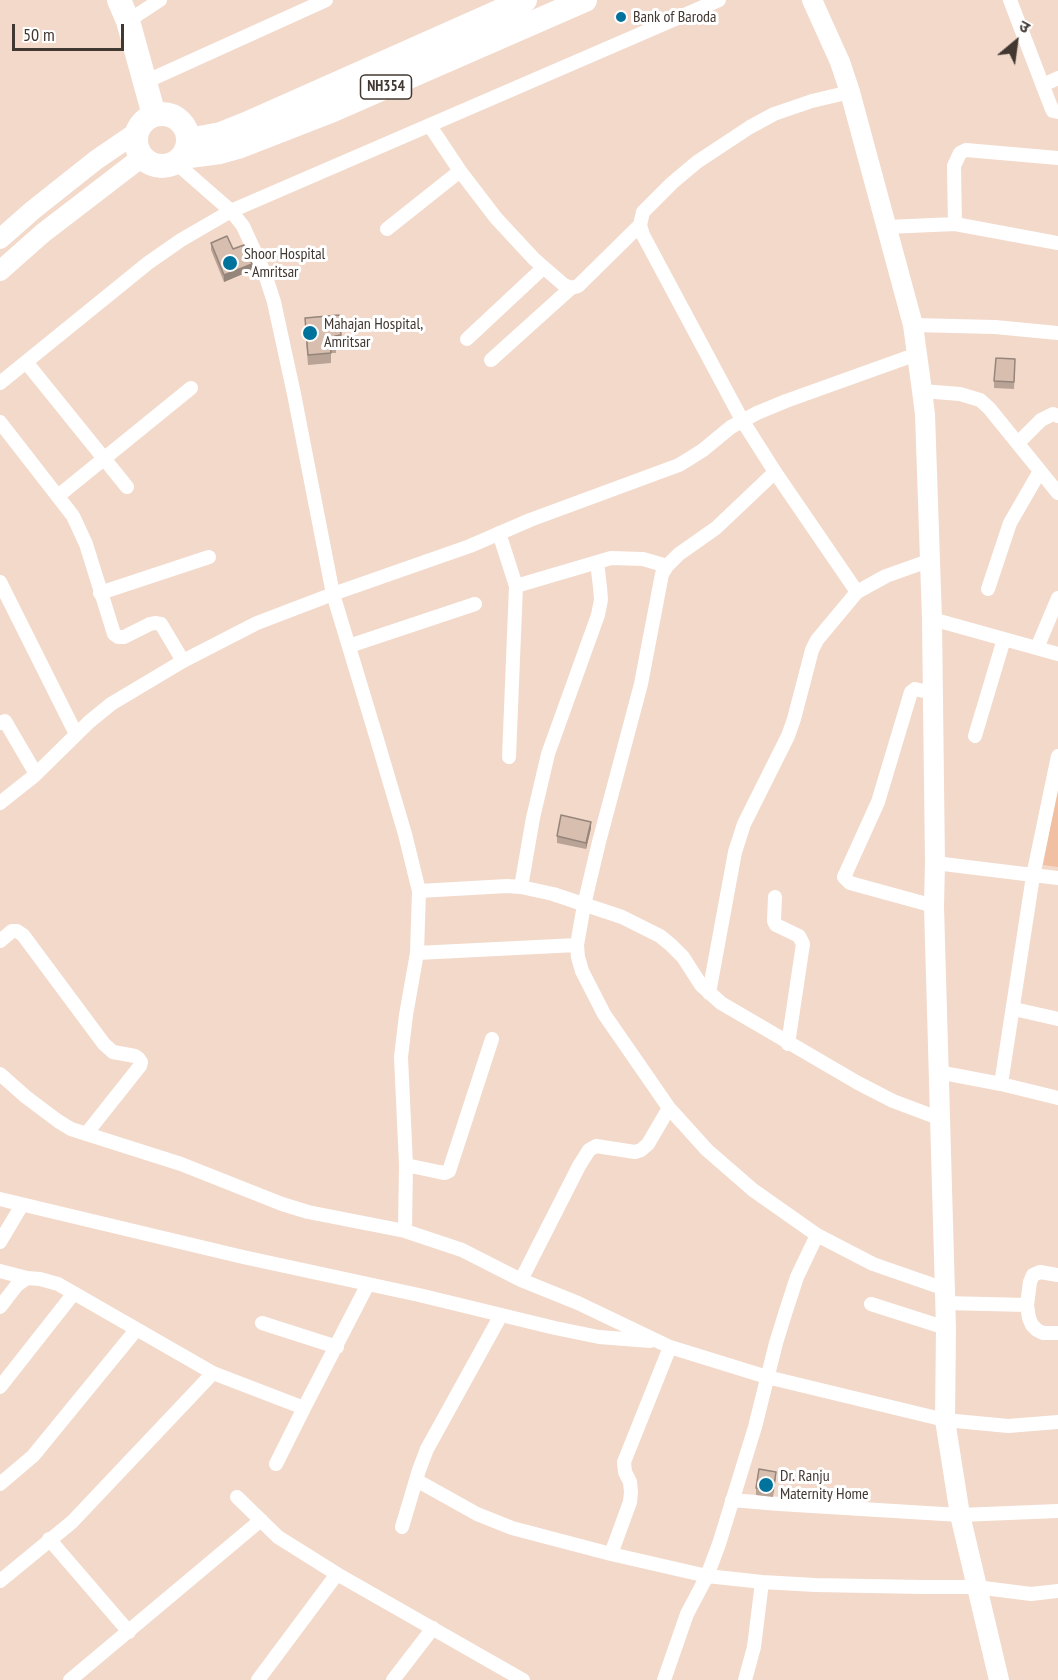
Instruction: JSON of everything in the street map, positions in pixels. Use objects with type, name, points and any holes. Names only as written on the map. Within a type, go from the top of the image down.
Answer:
[{"type":"highway","name":"NH354","points":[[142,157],[152,165],[164,166],[221,134],[525,0]]},
{"type":"highway","name":"NH354","points":[[182,154],[220,152],[238,147],[322,114],[585,0]]},
{"type":"highway","points":[[124,11],[145,82],[146,124],[136,141],[142,157]]},
{"type":"highway","points":[[146,124],[166,115],[177,119],[186,129],[182,154]]},
{"type":"street","points":[[124,11],[160,0]]},
{"type":"street","points":[[145,82],[326,0]]},
{"type":"street","points":[[0,383],[148,263],[181,240],[231,211],[719,0]]},
{"type":"street","points":[[812,0],[840,62],[850,92],[887,227],[913,325],[925,414],[931,560],[934,906],[946,1328],[945,1420],[960,1515],[999,1680]]},
{"type":"street","points":[[1010,0],[1051,107],[1053,111],[1058,112]]},
{"type":"street","points":[[1043,85],[1058,78]]},
{"type":"street","points":[[850,92],[802,104],[774,114],[750,127],[697,162],[672,183],[643,212],[640,225],[643,235],[742,420],[857,592]]},
{"type":"street","points":[[0,239],[96,160],[146,124]]},
{"type":"street","points":[[430,126],[460,171],[496,218],[543,268],[571,288]]},
{"type":"street","points":[[955,224],[954,166],[960,153],[966,150],[1058,158]]},
{"type":"street","points":[[182,154],[243,226],[265,274],[274,302],[294,394],[333,594],[405,834],[419,891],[417,953],[402,1047],[406,1164],[405,1230]]},
{"type":"street","points":[[0,271],[43,232],[142,157]]},
{"type":"street","points":[[387,229],[460,171]]},
{"type":"street","points":[[887,227],[955,224],[1058,243]]},
{"type":"street","points":[[491,360],[571,288],[578,286],[640,225]]},
{"type":"street","points":[[467,339],[543,268]]},
{"type":"street","points":[[913,325],[995,327],[1058,333]]},
{"type":"street","points":[[0,803],[36,774],[76,734],[111,704],[183,661],[256,623],[453,552],[530,520],[679,465],[742,420],[786,401],[917,354]]},
{"type":"street","points":[[26,362],[127,487]]},
{"type":"street","points":[[58,496],[192,388]]},
{"type":"street","points":[[922,391],[960,394],[980,400],[1058,493]]},
{"type":"street","points":[[1018,443],[1041,420],[1053,414],[1058,416]]},
{"type":"street","points":[[0,422],[73,516],[80,530],[114,634],[124,637],[154,623],[161,624],[183,661]]},
{"type":"street","points":[[988,589],[1010,523],[1040,471]]},
{"type":"street","points":[[775,472],[716,528],[679,555],[663,574],[641,684],[584,905],[577,945],[582,971],[604,1014],[669,1108],[706,1150],[753,1190],[817,1235],[873,1264],[945,1296],[1028,1305]]},
{"type":"street","points":[[499,533],[516,586],[509,758]]},
{"type":"street","points":[[100,593],[209,557]]},
{"type":"street","points":[[516,586],[611,558],[643,559],[668,566]]},
{"type":"street","points":[[709,993],[735,852],[744,824],[788,736],[812,650],[817,640],[857,592],[885,576],[931,560]]},
{"type":"street","points":[[521,887],[533,818],[548,754],[598,615],[601,600],[597,562]]},
{"type":"street","points":[[1,588],[76,734]]},
{"type":"street","points":[[1037,648],[1058,598]]},
{"type":"street","points":[[349,646],[475,604]]},
{"type":"street","points":[[932,619],[1058,654]]},
{"type":"street","points":[[975,736],[1004,639]]},
{"type":"street","points":[[933,693],[915,689],[911,692],[878,802],[844,878],[850,883],[934,906]]},
{"type":"street","points":[[0,723],[5,721],[36,774]]},
{"type":"street","points":[[1001,1084],[1033,876],[1058,756]]},
{"type":"street","points":[[934,863],[1058,878]]},
{"type":"street","points":[[419,891],[521,887],[554,894],[622,917],[660,936],[671,945],[683,957],[701,985],[722,1003],[788,1044],[877,1093],[941,1119]]},
{"type":"street","points":[[775,897],[774,921],[776,925],[799,936],[804,944],[788,1044]]},
{"type":"street","points":[[0,941],[12,931],[22,935],[104,1044],[113,1052],[135,1056],[141,1062],[86,1134]]},
{"type":"street","points":[[417,953],[577,945]]},
{"type":"street","points":[[1014,1010],[1058,1019]]},
{"type":"street","points":[[406,1164],[445,1173],[449,1171],[492,1039]]},
{"type":"street","points":[[938,1072],[1058,1098]]},
{"type":"street","points":[[0,1074],[58,1121],[86,1134],[181,1164],[282,1204],[308,1212],[405,1230],[462,1250],[521,1280],[578,1303],[664,1344],[767,1377],[945,1420],[1008,1426],[1058,1422]]},
{"type":"street","points":[[521,1280],[589,1150],[596,1146],[635,1152],[641,1150],[648,1144],[669,1108]]},
{"type":"street","points":[[0,1199],[243,1257],[599,1337],[664,1344]]},
{"type":"street","points":[[0,1242],[22,1205]]},
{"type":"street","points":[[664,1680],[692,1604],[707,1576],[719,1544],[755,1427],[776,1343],[797,1277],[817,1235]]},
{"type":"street","points":[[0,1271],[58,1284],[213,1374],[304,1408]]},
{"type":"street","points":[[1058,1275],[1040,1272],[1033,1275],[1030,1282],[1028,1305],[1032,1325],[1043,1333],[1058,1333]]},
{"type":"street","points":[[0,1307],[17,1285],[27,1278]]},
{"type":"street","points":[[276,1464],[368,1284]]},
{"type":"street","points":[[0,1387],[74,1293]]},
{"type":"street","points":[[871,1304],[946,1328]]},
{"type":"street","points":[[402,1527],[427,1449],[501,1314]]},
{"type":"street","points":[[262,1323],[337,1347]]},
{"type":"street","points":[[0,1484],[33,1456],[136,1330]]},
{"type":"street","points":[[610,1554],[630,1502],[630,1482],[625,1472],[624,1462],[664,1344]]},
{"type":"street","points":[[0,1581],[72,1522],[213,1374]]},
{"type":"street","points":[[416,1480],[477,1514],[512,1528],[610,1554],[707,1576],[762,1582],[976,1587],[1031,1594],[1058,1591]]},
{"type":"street","points":[[237,1497],[278,1536],[337,1574],[519,1679]]},
{"type":"street","points":[[732,1500],[960,1515],[1058,1510]]},
{"type":"street","points":[[70,1680],[261,1520]]},
{"type":"street","points":[[49,1539],[129,1632]]},
{"type":"street","points":[[258,1680],[337,1574]]},
{"type":"street","points":[[746,1680],[754,1647],[762,1582]]},
{"type":"street","points":[[393,1680],[433,1628]]},
{"type":"shaded area","points":[[1058,785],[1058,867],[1043,865]]},
{"type":"building","points":[[227,236],[233,249],[244,245],[252,264],[224,275],[211,243]]},
{"type":"building","points":[[339,315],[341,335],[335,336],[336,343],[330,344],[331,353],[308,355],[305,318]]},
{"type":"building","points":[[996,358],[1015,359],[1014,382],[994,381]]},
{"type":"building","points":[[561,815],[591,822],[586,843],[557,836]]},
{"type":"building","points":[[759,1469],[776,1472],[773,1491],[756,1488]]},
{"type":"place","name":"Bank of Baroda","points":[[621,17]]},
{"type":"place","name":"Shoor Hospital - Amritsar","points":[[230,263]]},
{"type":"place","name":"Mahajan Hospital, Amritsar","points":[[310,333]]},
{"type":"place","name":"Dr. Ranju Maternity Home","points":[[766,1485]]}]
